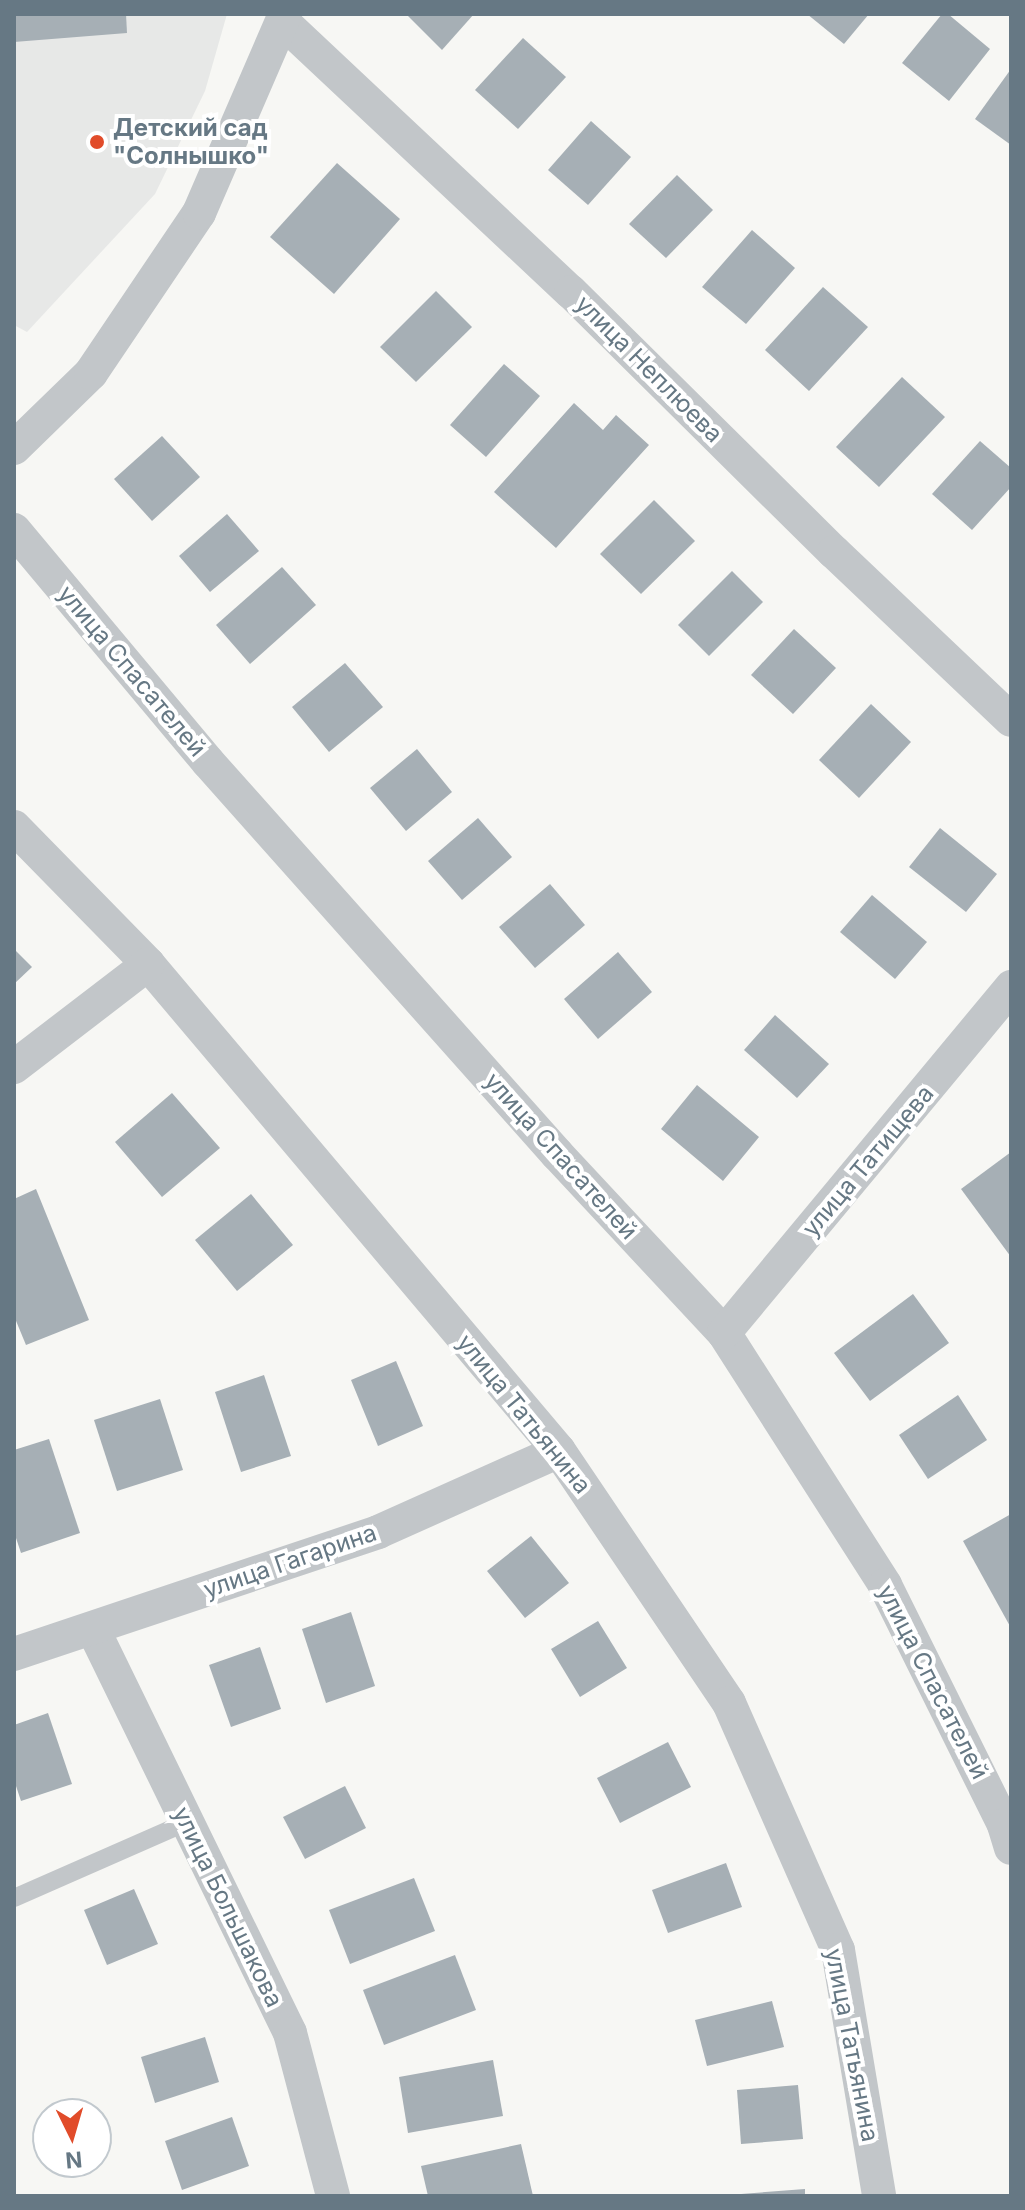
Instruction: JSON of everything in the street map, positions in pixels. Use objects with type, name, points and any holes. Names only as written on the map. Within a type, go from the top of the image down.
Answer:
[{"type":"street","points":[[14,448],[91,373],[199,213],[284,18]]},
{"type":"street","name":"улица Неплюева","points":[[284,18],[1011,720]]},
{"type":"street","name":"улица Спасателей","points":[[14,530],[208,762],[557,1154],[724,1333],[885,1585],[1004,1825],[1011,1848]]},
{"type":"street","name":"улица Татьянина","points":[[14,827],[148,964],[559,1451],[729,1703],[838,1950],[879,2196]]},
{"type":"street","points":[[14,1067],[148,964]]},
{"type":"street","name":"улица Татищева","points":[[724,1333],[1008,1000]]},
{"type":"street","name":"улица Гагарина","points":[[14,1654],[378,1532],[559,1451]]},
{"type":"street","name":"улица Большакова","points":[[93,1629],[290,2033],[333,2196]]},
{"type":"lane","points":[[14,1898],[187,1822]]},
{"type":"shaded area","name":"Детский сад \"Солнышко\"","points":[[14,14],[227,14],[205,91],[155,194],[27,332],[14,325]]},
{"type":"building","points":[[14,14],[126,14],[127,33],[14,42]]},
{"type":"building","points":[[406,14],[474,14],[442,50]]},
{"type":"building","points":[[807,14],[869,14],[844,44]]},
{"type":"building","points":[[942,14],[948,14],[990,49],[949,101],[902,63]]},
{"type":"building","points":[[523,38],[566,77],[518,129],[475,90]]},
{"type":"building","points":[[1011,69],[1011,145],[975,119]]},
{"type":"building","points":[[591,121],[631,157],[588,205],[548,170]]},
{"type":"building","points":[[337,163],[400,219],[334,294],[270,237]]},
{"type":"building","points":[[677,175],[713,210],[666,258],[629,224]]},
{"type":"building","points":[[752,230],[795,268],[746,324],[702,287]]},
{"type":"building","points":[[823,287],[868,327],[809,391],[765,350]]},
{"type":"building","points":[[436,291],[472,327],[416,382],[380,347]]},
{"type":"building","points":[[504,364],[540,396],[486,457],[450,425]]},
{"type":"building","points":[[902,377],[945,417],[879,487],[836,447]]},
{"type":"building","points":[[574,403],[603,430],[616,415],[649,445],[556,548],[494,492]]},
{"type":"building","points":[[162,436],[200,477],[152,521],[114,479]]},
{"type":"building","points":[[980,441],[1011,468],[1011,487],[972,530],[932,494]]},
{"type":"building","points":[[654,500],[695,541],[641,594],[600,554]]},
{"type":"building","points":[[227,514],[259,551],[210,592],[179,556]]},
{"type":"building","points":[[282,567],[316,605],[250,664],[216,625]]},
{"type":"building","points":[[732,571],[763,602],[709,656],[678,625]]},
{"type":"building","points":[[794,629],[836,668],[793,714],[751,675]]},
{"type":"building","points":[[345,663],[383,707],[329,752],[292,707]]},
{"type":"building","points":[[871,704],[911,742],[859,798],[819,760]]},
{"type":"building","points":[[417,749],[452,792],[406,831],[370,788]]},
{"type":"building","points":[[478,818],[512,857],[462,900],[428,861]]},
{"type":"building","points":[[940,828],[997,874],[966,912],[909,867]]},
{"type":"building","points":[[550,884],[585,925],[535,968],[499,927]]},
{"type":"building","points":[[872,895],[927,942],[895,979],[840,932]]},
{"type":"building","points":[[14,949],[32,967],[14,984]]},
{"type":"building","points":[[618,952],[652,992],[598,1039],[564,999]]},
{"type":"building","points":[[775,1015],[829,1064],[797,1098],[744,1050]]},
{"type":"building","points":[[697,1085],[759,1137],[723,1181],[661,1129]]},
{"type":"building","points":[[172,1093],[220,1148],[162,1197],[115,1142]]},
{"type":"building","points":[[1011,1152],[1011,1257],[961,1189]]},
{"type":"building","points":[[36,1189],[89,1320],[26,1345],[14,1316],[14,1199]]},
{"type":"building","points":[[251,1194],[293,1245],[237,1291],[195,1240]]},
{"type":"building","points":[[913,1294],[949,1343],[870,1401],[834,1353]]},
{"type":"building","points":[[396,1361],[423,1426],[378,1446],[351,1380]]},
{"type":"building","points":[[264,1375],[291,1456],[241,1472],[215,1392]]},
{"type":"building","points":[[958,1395],[987,1440],[928,1479],[899,1435]]},
{"type":"building","points":[[160,1399],[183,1470],[117,1491],[94,1420]]},
{"type":"building","points":[[49,1439],[80,1533],[21,1553],[14,1532],[14,1450]]},
{"type":"building","points":[[1011,1514],[1011,1628],[963,1541]]},
{"type":"building","points":[[531,1536],[569,1583],[525,1618],[487,1571]]},
{"type":"building","points":[[351,1612],[375,1686],[326,1703],[302,1629]]},
{"type":"building","points":[[598,1621],[627,1668],[580,1697],[551,1649]]},
{"type":"building","points":[[260,1647],[281,1709],[231,1727],[209,1665]]},
{"type":"building","points":[[48,1713],[72,1784],[21,1801],[14,1780],[14,1725]]},
{"type":"building","points":[[668,1742],[691,1787],[620,1823],[597,1778]]},
{"type":"building","points":[[345,1786],[366,1828],[305,1859],[283,1817]]},
{"type":"building","points":[[726,1863],[742,1907],[668,1933],[652,1890]]},
{"type":"building","points":[[414,1878],[435,1931],[350,1964],[329,1910]]},
{"type":"building","points":[[134,1889],[158,1944],[107,1965],[84,1910]]},
{"type":"building","points":[[455,1955],[476,2010],[384,2045],[363,1990]]},
{"type":"building","points":[[772,2001],[784,2047],[707,2066],[695,2020]]},
{"type":"building","points":[[205,2037],[219,2082],[155,2103],[141,2057]]},
{"type":"building","points":[[493,2060],[503,2116],[408,2133],[399,2077]]},
{"type":"building","points":[[798,2085],[803,2139],[741,2144],[737,2090]]},
{"type":"building","points":[[232,2117],[249,2166],[182,2190],[165,2141]]},
{"type":"building","points":[[521,2144],[533,2196],[428,2196],[421,2166]]},
{"type":"building","points":[[805,2189],[805,2196],[741,2194]]},
{"type":"place","name":"Детский сад \"Солнышко\"","points":[[97,142]]}]
